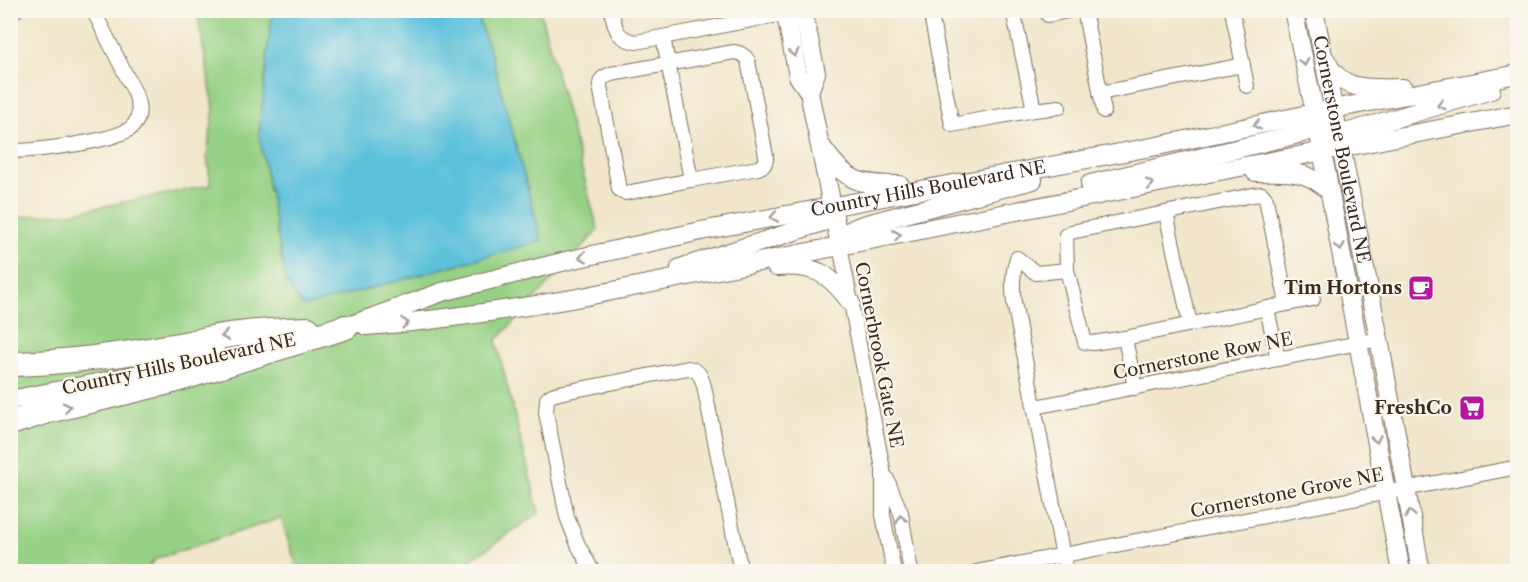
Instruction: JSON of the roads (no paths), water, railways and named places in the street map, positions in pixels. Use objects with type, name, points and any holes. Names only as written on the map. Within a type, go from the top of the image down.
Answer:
[{"type":"highway","points":[[10,363],[41,363],[104,356],[263,331],[346,327]]},
{"type":"highway","points":[[10,423],[48,411],[173,381],[346,327]]},
{"type":"main road","name":"Cornerstone Boulevard NE","points":[[1293,10],[1316,120],[1401,572]]},
{"type":"main road","name":"Cornerstone Boulevard NE","points":[[1314,10],[1379,339],[1421,572]]},
{"type":"main road","points":[[793,11],[816,73],[810,92],[840,246]]},
{"type":"main road","points":[[1322,51],[1330,69],[1348,84],[1372,88],[1450,88]]},
{"type":"main road","name":"Country Hills Boulevard NE","points":[[10,400],[127,377],[346,327],[442,292],[497,277],[701,231],[940,185],[1316,120],[1333,109],[1518,74]]},
{"type":"main road","points":[[1340,141],[1518,82]]},
{"type":"main road","points":[[1321,151],[1325,142],[1518,114]]},
{"type":"main road","points":[[969,220],[1045,195],[1303,133],[1316,120]]},
{"type":"main road","points":[[819,143],[842,172],[866,184],[940,185]]},
{"type":"main road","points":[[840,246],[844,235],[863,225],[1157,146]]},
{"type":"main road","name":"Country Hills Boulevard NE","points":[[346,327],[492,313],[1321,151]]},
{"type":"main road","points":[[1209,173],[1283,172],[1298,174],[1317,180],[1329,190]]},
{"type":"main road","points":[[622,289],[648,278],[823,222],[832,206]]},
{"type":"main road","points":[[715,271],[790,266],[811,269],[827,276],[851,303]]},
{"type":"street","points":[[10,11],[16,10]]},
{"type":"street","points":[[10,151],[55,148],[113,136],[133,127],[140,107],[93,10]]},
{"type":"street","points":[[611,10],[620,36],[636,42],[793,11]]},
{"type":"street","points":[[1013,10],[1034,110]]},
{"type":"street","points":[[1048,15],[1073,10]]},
{"type":"street","points":[[1084,10],[1104,111]]},
{"type":"street","points":[[1232,10],[1247,86]]},
{"type":"street","points":[[932,11],[952,125],[1059,106]]},
{"type":"street","points":[[663,37],[691,180]]},
{"type":"street","points":[[734,52],[742,54],[748,61],[766,156],[764,165],[691,180],[626,193],[619,189],[600,81],[611,74],[734,52]]},
{"type":"street","points":[[1100,93],[1243,65]]},
{"type":"street","points":[[1287,304],[1266,199],[1262,194],[1071,232],[1066,236],[1067,270],[1085,342],[1093,344],[1125,338],[1313,299]]},
{"type":"street","points":[[1166,213],[1190,324]]},
{"type":"street","name":"Cornerbrook Gate NE","points":[[840,246],[883,469],[883,515],[894,572]]},
{"type":"street","points":[[1066,572],[1014,302],[1012,278],[1017,258],[1036,273],[1067,270]]},
{"type":"street","points":[[1267,309],[1278,360]]},
{"type":"street","points":[[1125,338],[1135,388]]},
{"type":"street","name":"Cornerstone Row NE","points":[[1035,407],[1379,339]]},
{"type":"street","points":[[593,572],[578,545],[567,517],[546,413],[547,399],[559,393],[688,368],[699,372],[704,386],[741,572]]},
{"type":"street","name":"Cornerstone Grove NE","points":[[976,572],[1518,466]]},
{"type":"street","name":"Cornerbrook Gate NE","points":[[883,469],[901,513],[911,572]]},
{"type":"water","points":[[272,11],[476,11],[493,61],[542,241],[303,307],[286,282],[259,135]]},
{"type":"place","name":"Tim Hortons","points":[[1421,288]]},
{"type":"place","name":"FreshCo","points":[[1472,408]]}]
